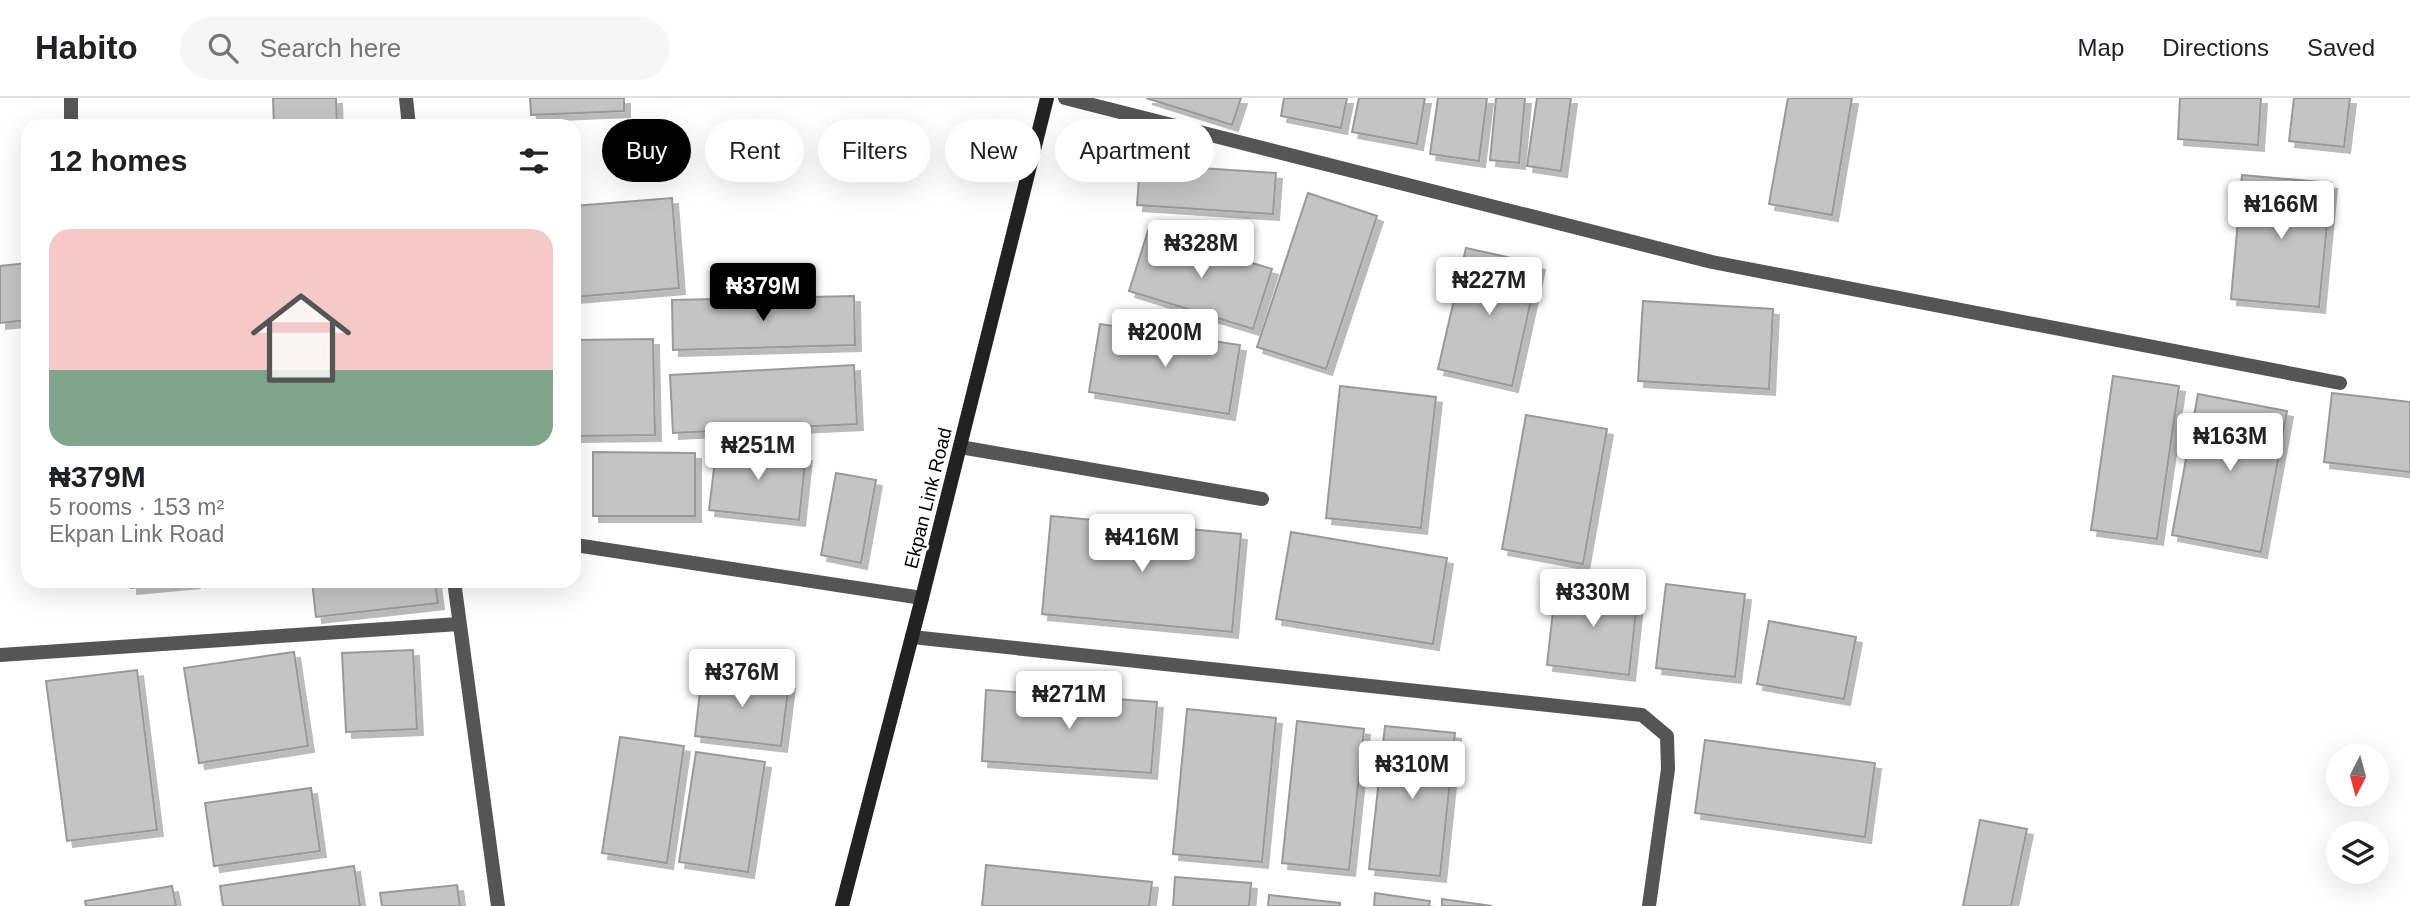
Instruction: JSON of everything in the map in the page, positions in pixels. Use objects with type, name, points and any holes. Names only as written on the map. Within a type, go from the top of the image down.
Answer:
[{"type":"street","points":[[71,98],[71,119]]},
{"type":"street","points":[[406,98],[408,119]]},
{"type":"street","name":"Ekpan Link Road","points":[[842,906],[1047,98]]},
{"type":"street","points":[[1065,98],[1712,262],[2340,383]]},
{"type":"street","points":[[960,447],[1262,499]]},
{"type":"street","points":[[582,546],[922,598]]},
{"type":"street","points":[[455,588],[498,906]]},
{"type":"street","points":[[0,655],[459,624]]},
{"type":"street","points":[[912,637],[1642,715],[1667,736],[1668,769],[1649,906]]},
{"type":"building","points":[[273,98],[336,98],[337,119],[274,119]]},
{"type":"building","points":[[530,98],[624,98],[624,111],[531,115]]},
{"type":"building","points":[[1146,98],[1241,98],[1232,125]]},
{"type":"building","points":[[1284,98],[1347,98],[1341,128],[1281,116]]},
{"type":"building","points":[[1359,98],[1425,98],[1417,144],[1352,132]]},
{"type":"building","points":[[1438,98],[1487,98],[1479,161],[1430,154]]},
{"type":"building","points":[[1496,98],[1525,98],[1519,163],[1490,160]]},
{"type":"building","points":[[1537,98],[1571,98],[1561,171],[1527,166]]},
{"type":"building","points":[[1788,98],[1852,98],[1832,215],[1769,204]]},
{"type":"building","points":[[2180,98],[2261,98],[2258,145],[2178,139]]},
{"type":"building","points":[[2294,98],[2350,98],[2344,147],[2289,141]]},
{"type":"building","points":[[1214,169],[1276,173],[1273,214],[1137,205],[1139,182],[1214,182]]},
{"type":"building","points":[[2242,175],[2331,183],[2319,307],[2231,299]]},
{"type":"building","points":[[1308,193],[1377,216],[1326,369],[1257,347]]},
{"type":"building","points":[[672,198],[679,288],[581,296],[581,205]]},
{"type":"building","points":[[1148,231],[1272,269],[1253,329],[1129,291]]},
{"type":"building","points":[[1466,248],[1539,264],[1512,386],[1438,369]]},
{"type":"building","points":[[21,264],[21,321],[0,323],[0,266]]},
{"type":"building","points":[[854,296],[855,345],[673,350],[672,300]]},
{"type":"building","points":[[1643,301],[1773,309],[1769,389],[1638,381]]},
{"type":"building","points":[[1100,324],[1240,345],[1229,414],[1089,392]]},
{"type":"building","points":[[653,339],[655,435],[581,436],[581,340]]},
{"type":"building","points":[[854,365],[857,424],[673,433],[670,375]]},
{"type":"building","points":[[2113,376],[2179,386],[2157,539],[2091,530]]},
{"type":"building","points":[[1340,386],[1436,397],[1421,528],[1326,518]]},
{"type":"building","points":[[2332,393],[2410,402],[2410,472],[2324,462]]},
{"type":"building","points":[[2198,394],[2287,411],[2261,552],[2172,535]]},
{"type":"building","points":[[1526,415],[1607,429],[1583,564],[1502,549]]},
{"type":"building","points":[[717,444],[806,455],[799,520],[709,510]]},
{"type":"building","points":[[593,452],[695,453],[695,516],[593,516]]},
{"type":"building","points":[[836,473],[876,480],[861,563],[821,555]]},
{"type":"building","points":[[1051,516],[1241,534],[1232,632],[1042,614]]},
{"type":"building","points":[[1291,532],[1447,558],[1433,644],[1276,619]]},
{"type":"building","points":[[1556,584],[1638,593],[1629,675],[1547,665]]},
{"type":"building","points":[[1666,584],[1745,594],[1735,677],[1656,668]]},
{"type":"building","points":[[313,588],[436,588],[438,603],[316,617]]},
{"type":"building","points":[[1769,621],[1856,637],[1844,699],[1757,684]]},
{"type":"building","points":[[413,650],[417,729],[346,732],[342,653]]},
{"type":"building","points":[[294,652],[308,746],[199,763],[184,668]]},
{"type":"building","points":[[137,670],[157,830],[67,841],[46,681]]},
{"type":"building","points":[[702,673],[789,683],[781,746],[695,736]]},
{"type":"building","points":[[986,690],[1157,702],[1151,773],[982,761]]},
{"type":"building","points":[[1187,709],[1276,718],[1262,862],[1173,854]]},
{"type":"building","points":[[1297,721],[1364,729],[1349,870],[1282,863]]},
{"type":"building","points":[[1385,726],[1455,733],[1440,876],[1369,869]]},
{"type":"building","points":[[620,737],[684,746],[667,863],[602,853]]},
{"type":"building","points":[[1705,740],[1875,763],[1865,837],[1695,813]]},
{"type":"building","points":[[696,752],[765,762],[748,872],[679,862]]},
{"type":"building","points":[[311,788],[320,851],[214,866],[205,803]]},
{"type":"building","points":[[1980,820],[2027,829],[2011,906],[1963,906]]},
{"type":"building","points":[[986,865],[1152,882],[1149,906],[982,906]]},
{"type":"building","points":[[354,866],[360,906],[223,906],[220,886]]},
{"type":"building","points":[[1175,877],[1251,883],[1249,906],[1173,906]]},
{"type":"building","points":[[457,885],[460,906],[382,906],[380,893]]},
{"type":"building","points":[[172,886],[176,906],[86,906],[85,901]]},
{"type":"building","points":[[1375,893],[1430,901],[1429,906],[1374,906]]},
{"type":"building","points":[[1269,895],[1340,903],[1340,906],[1268,906]]},
{"type":"building","points":[[1442,899],[1492,906],[1442,906]]}]
